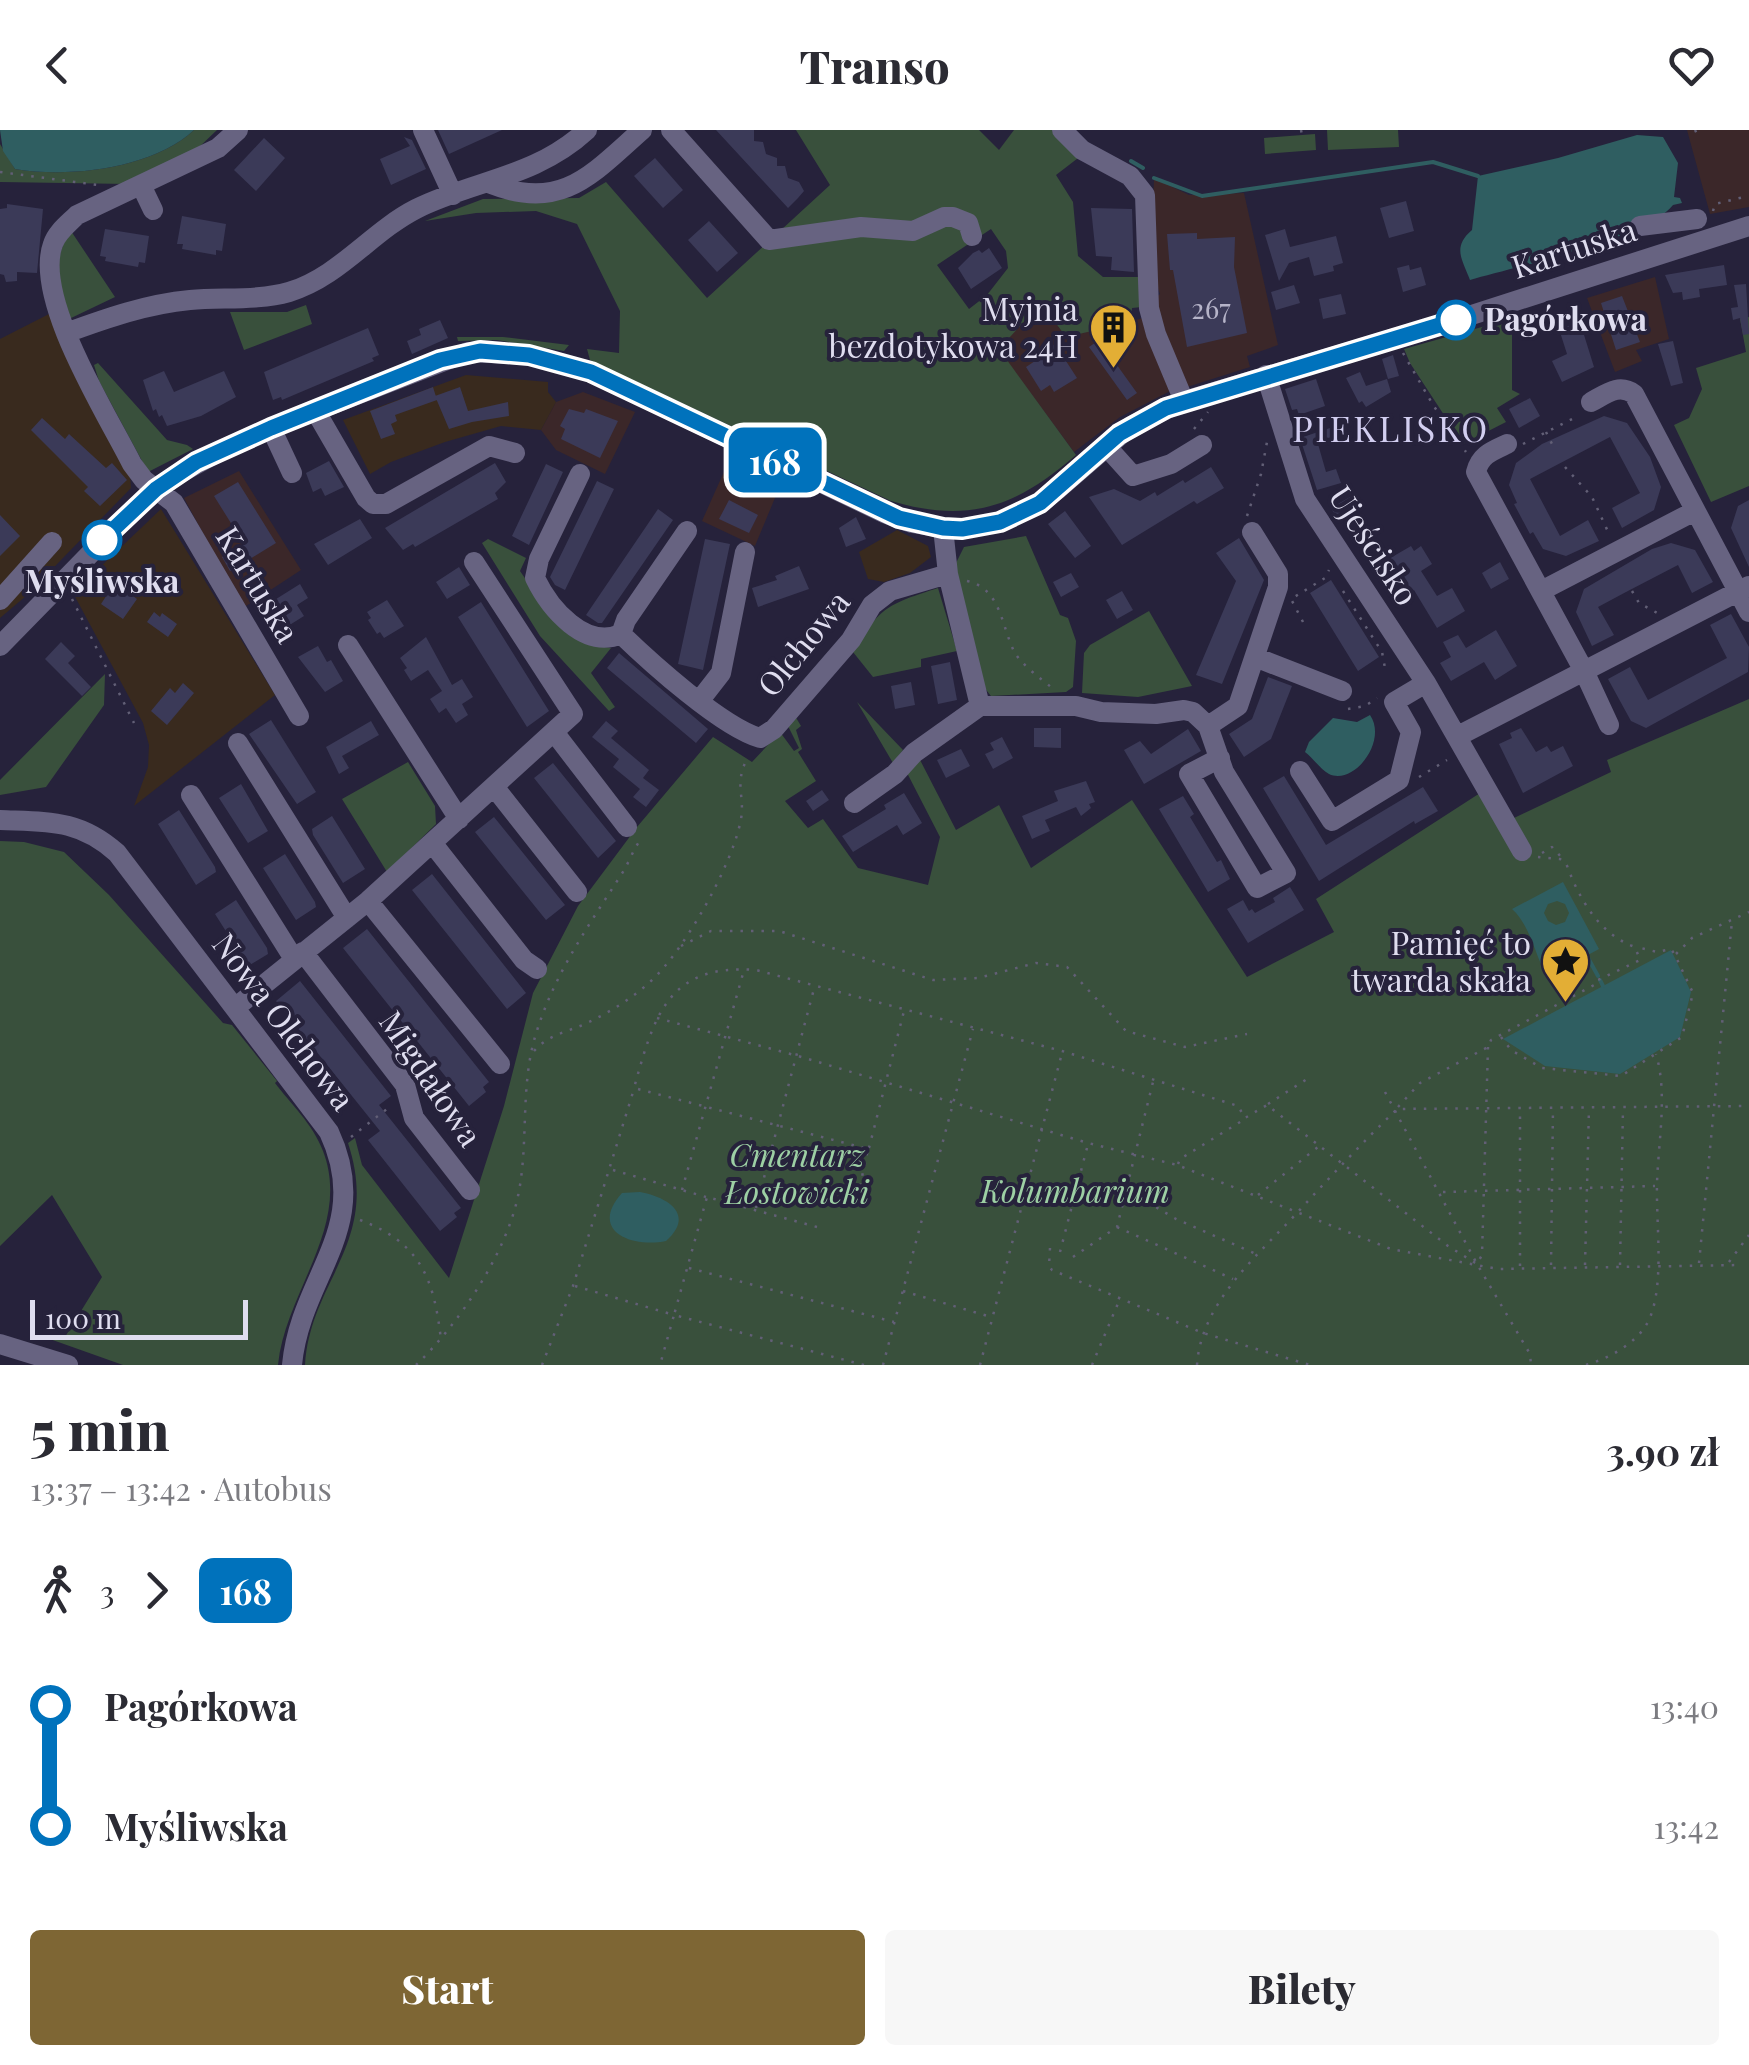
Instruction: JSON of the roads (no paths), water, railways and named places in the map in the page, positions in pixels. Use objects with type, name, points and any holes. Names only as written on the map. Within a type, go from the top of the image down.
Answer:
[{"type":"street","points":[[156,489],[132,464],[66,333],[52,298],[48,274],[51,247],[58,233],[77,215],[218,148],[238,130]]},
{"type":"street","points":[[423,130],[453,194]]},
{"type":"street","points":[[66,333],[156,304],[251,298],[288,292],[314,282],[416,209],[491,184],[571,144],[587,130]]},
{"type":"street","points":[[491,184],[518,192],[560,192],[577,185],[642,130]]},
{"type":"street","points":[[671,130],[769,240],[861,227],[913,231],[953,216],[968,222],[972,236]]},
{"type":"street","points":[[1062,130],[1082,150],[1130,176],[1146,195],[1149,308],[1184,401]]},
{"type":"street","points":[[137,187],[153,210]]},
{"type":"street","points":[[1640,226],[1697,219]]},
{"type":"street","name":"Kartuska","points":[[0,646],[156,489],[196,462],[456,355],[480,351],[529,355],[591,372],[884,513],[943,528],[981,526],[1020,514],[1057,490],[1132,426],[1184,401],[1471,315],[1697,219],[1749,226]]},
{"type":"street","name":"Ujeścisko","points":[[1266,375],[1305,499],[1426,683],[1456,746],[1488,788],[1500,816],[1531,854]]},
{"type":"street","points":[[1590,406],[1616,389],[1624,388],[1634,394],[1695,511],[1744,589],[1749,612]]},
{"type":"street","points":[[315,410],[373,504],[386,504],[488,446],[515,453]]},
{"type":"street","points":[[271,428],[292,472]]},
{"type":"street","points":[[1106,446],[1133,476],[1171,464],[1194,449]]},
{"type":"street","points":[[1511,447],[1485,454],[1476,472],[1609,725]]},
{"type":"street","name":"Olchowa","points":[[580,474],[539,559],[535,578],[549,600],[587,636],[602,640],[621,634],[700,700],[747,734],[760,738],[774,729],[851,640],[872,605],[890,591],[949,577]]},
{"type":"street","name":"Kartuska","points":[[156,489],[174,503],[299,716]]},
{"type":"street","points":[[1541,590],[1695,511]]},
{"type":"street","points":[[943,528],[949,577],[980,706]]},
{"type":"street","points":[[621,634],[626,620],[687,531]]},
{"type":"street","points":[[1208,726],[1238,706],[1278,587],[1278,574],[1252,532]]},
{"type":"street","points":[[0,600],[52,542]]},
{"type":"street","points":[[700,700],[721,673],[745,552]]},
{"type":"street","points":[[236,1007],[433,844],[574,714],[474,562]]},
{"type":"street","points":[[1456,746],[1584,671],[1744,589]]},
{"type":"street","points":[[348,645],[459,819]]},
{"type":"street","points":[[1255,658],[1342,691]]},
{"type":"street","points":[[1300,771],[1332,821],[1399,780],[1411,732],[1394,702],[1426,683]]},
{"type":"street","points":[[854,803],[895,774],[914,753],[980,706],[1076,706],[1138,714],[1184,710],[1193,712],[1208,726],[1220,758],[1224,772],[1286,873],[1257,888],[1188,774],[1220,758]]},
{"type":"street","points":[[1076,706],[1088,726]]},
{"type":"street","points":[[554,732],[627,827]]},
{"type":"street","points":[[238,743],[347,918]]},
{"type":"street","points":[[495,788],[577,892]]},
{"type":"street","name":"Migdałowa","points":[[191,794],[299,956],[405,1085],[414,1118],[470,1190]]},
{"type":"street","name":"Nowa Olchowa","points":[[0,820],[68,824],[100,838],[116,853],[319,1116],[338,1150],[342,1170],[341,1223],[300,1322],[292,1365]]},
{"type":"street","points":[[433,844],[524,960],[538,969]]},
{"type":"street","name":"Migdałowa","points":[[368,900],[500,1064]]},
{"type":"street","points":[[0,1344],[58,1363]]},
{"type":"waterway","points":[[1131,161],[1143,168]]},
{"type":"waterway","points":[[1154,178],[1202,196],[1433,162],[1478,176]]},
{"type":"waterway","points":[[1587,956],[1598,976]]},
{"type":"waterway","points":[[1600,980],[1603,986]]},
{"type":"place","name":"Pagórkowa","points":[[1456,320]]},
{"type":"place","name":"Myjnia bezdotykowa 24H","points":[[1113,370]]},
{"type":"place","name":"Myśliwska","points":[[102,540]]},
{"type":"place","name":"Pamięć to twarda skała","points":[[1566,1004]]},
{"type":"district","name":"PIEKLISKO","points":[[1391,430]]},
{"type":"park label","name":"Cmentarz Łostowicki","points":[[797,1174]]},
{"type":"park label","name":"Kolumbarium","points":[[1075,1192]]}]
